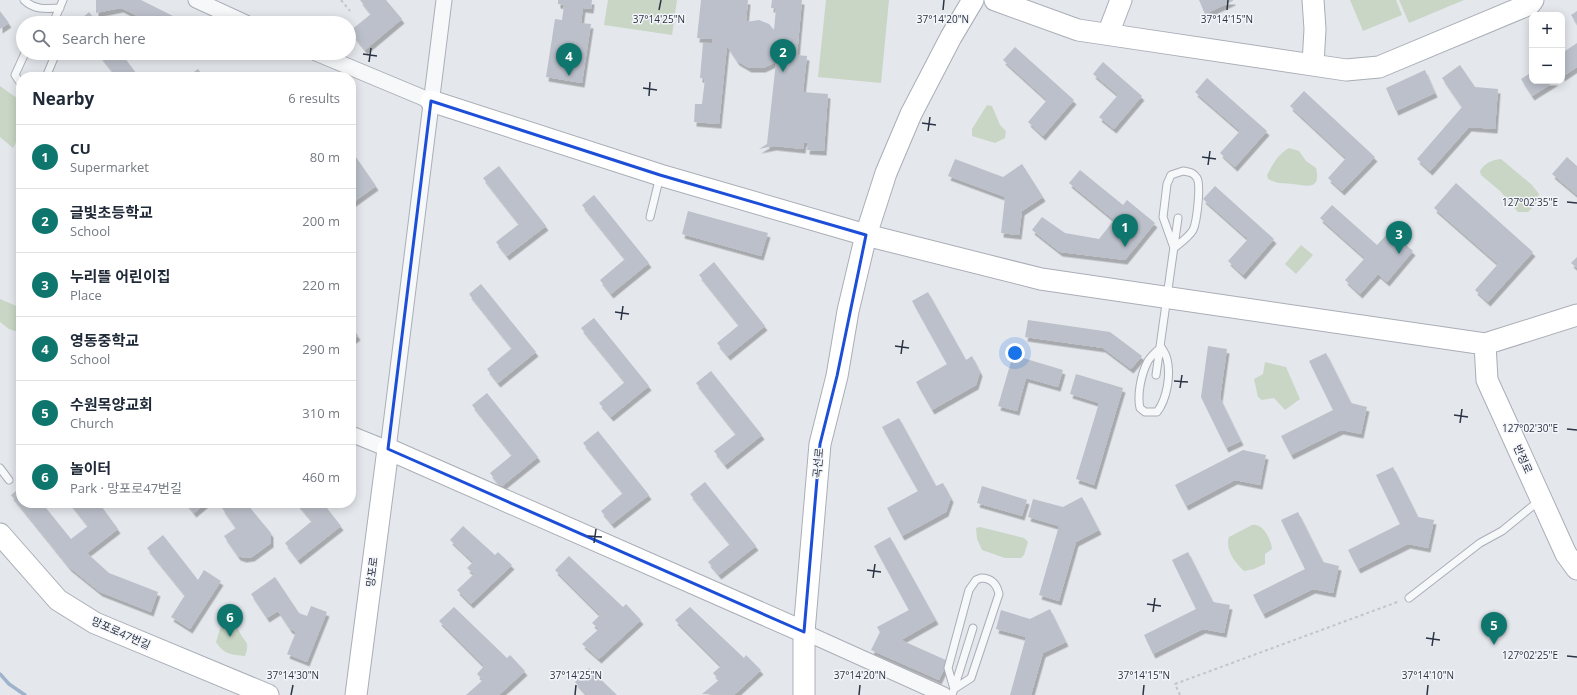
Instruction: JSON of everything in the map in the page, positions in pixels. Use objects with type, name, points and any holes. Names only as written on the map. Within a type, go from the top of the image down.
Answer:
[{"type":"street","points":[[196,0],[231,16]]},
{"type":"street","points":[[388,449],[444,0]]},
{"type":"street","name":"곡선로","points":[[804,695],[804,632],[820,444],[837,376],[848,311],[866,235],[886,172],[911,114],[951,37],[973,0]]},
{"type":"street","points":[[995,0],[1078,30],[1346,70],[1379,67],[1530,4],[1534,0]]},
{"type":"street","points":[[1108,34],[1120,0]]},
{"type":"street","points":[[1313,0],[1315,29],[1313,64]]},
{"type":"street","points":[[333,60],[431,101],[660,175],[866,235],[1041,279],[1485,344],[1577,315]]},
{"type":"street","name":"반정로","points":[[1485,344],[1486,380],[1566,554],[1577,570]]},
{"type":"street","points":[[356,436],[804,632],[950,693]]},
{"type":"street","name":"망포로","points":[[356,695],[388,449]]},
{"type":"street","name":"망포로47번길","points":[[0,534],[58,600],[95,623],[268,695]]},
{"type":"lane","points":[[24,0],[33,7],[45,9],[60,8]]},
{"type":"lane","points":[[58,16],[64,0]]},
{"type":"lane","points":[[16,72],[22,60]]},
{"type":"lane","points":[[48,72],[53,60]]},
{"type":"lane","points":[[1183,170],[1192,172],[1198,179],[1199,186],[1196,219],[1192,231],[1174,248],[1163,217],[1167,184],[1171,176],[1176,172],[1183,170]]},
{"type":"lane","points":[[650,217],[660,175]]},
{"type":"lane","points":[[1156,375],[1178,218]]},
{"type":"lane","points":[[1161,347],[1167,358],[1167,390],[1162,406],[1158,412],[1145,412],[1140,408],[1138,402],[1143,377],[1148,361],[1161,347]]},
{"type":"lane","points":[[0,468],[10,480]]},
{"type":"lane","points":[[1409,598],[1480,543],[1502,531],[1541,500]]},
{"type":"lane","points":[[986,578],[995,584],[999,594],[971,678],[950,693],[948,668],[969,590],[976,580],[986,578]]},
{"type":"lane","points":[[950,693],[973,628]]},
{"type":"path","points":[[341,0],[350,11]]},
{"type":"path","points":[[1180,695],[1175,684],[1409,598]]},
{"type":"highlighted area","points":[[431,101],[660,175],[866,235],[837,376],[820,444],[804,632],[388,449]]},
{"type":"green space","points":[[608,0],[677,0],[672,35],[604,25]]},
{"type":"green space","points":[[826,0],[889,0],[881,83],[818,77]]},
{"type":"green space","points":[[1350,0],[1396,0],[1402,15],[1363,31]]},
{"type":"green space","points":[[1399,0],[1464,0],[1409,23]]},
{"type":"green space","points":[[0,86],[16,97],[16,142],[13,148],[0,137]]},
{"type":"green space","points":[[987,105],[992,106],[1000,125],[1006,131],[1005,138],[995,143],[972,136],[972,129]]},
{"type":"green space","points":[[1289,148],[1299,151],[1306,161],[1316,168],[1317,180],[1315,183],[1308,186],[1278,183],[1268,179],[1267,175],[1274,163],[1282,153]]},
{"type":"green space","points":[[1501,159],[1532,185],[1539,194],[1536,204],[1528,212],[1518,212],[1500,191],[1481,175],[1480,171],[1486,164],[1494,160]]},
{"type":"green space","points":[[1301,245],[1313,255],[1296,274],[1285,264]]},
{"type":"green space","points":[[0,299],[16,306],[16,331],[9,329],[0,322]]},
{"type":"green space","points":[[1265,362],[1286,367],[1300,399],[1285,410],[1274,398],[1262,400],[1258,397],[1254,379],[1263,374]]},
{"type":"green space","points":[[1252,525],[1260,526],[1266,532],[1272,549],[1265,554],[1265,564],[1254,569],[1244,571],[1231,555],[1228,542],[1229,537]]},
{"type":"green space","points":[[980,527],[1024,538],[1028,542],[1024,555],[1021,558],[1005,558],[982,550],[977,539],[976,528]]},
{"type":"green space","points":[[235,620],[238,630],[246,641],[247,645],[245,656],[228,653],[216,642],[220,629]]},
{"type":"building","points":[[96,0],[141,0],[173,16],[137,16],[121,8],[96,13]]},
{"type":"building","points":[[360,0],[386,0],[402,19],[365,50],[356,39],[356,26],[371,14]]},
{"type":"building","points":[[558,0],[592,0],[591,9],[583,8],[581,23],[591,24],[582,83],[546,77],[555,19],[562,20],[564,5],[558,4]]},
{"type":"building","points":[[701,0],[748,0],[746,22],[759,20],[769,24],[774,30],[776,8],[771,8],[772,0],[802,0],[797,55],[807,56],[803,92],[828,94],[824,151],[807,150],[808,143],[804,142],[803,149],[774,146],[759,149],[767,144],[776,62],[763,68],[749,68],[737,61],[727,46],[719,124],[694,122],[695,104],[702,104],[705,79],[700,78],[703,43],[712,43],[712,39],[697,38]]},
{"type":"building","points":[[1199,0],[1233,0],[1233,1],[1205,14]]},
{"type":"building","points":[[0,11],[9,23],[0,29]]},
{"type":"building","points":[[1577,11],[1577,24],[1571,15]]},
{"type":"building","points":[[89,12],[92,16],[84,16]]},
{"type":"building","points":[[1577,43],[1577,67],[1565,75],[1565,51]]},
{"type":"building","points":[[1015,47],[1074,100],[1043,136],[1028,122],[1047,100],[1003,60]]},
{"type":"building","points":[[104,60],[126,60],[135,72],[113,72]]},
{"type":"building","points":[[1103,62],[1142,96],[1114,129],[1099,117],[1118,95],[1093,74]]},
{"type":"building","points":[[1460,65],[1475,87],[1498,89],[1495,129],[1469,127],[1430,171],[1417,159],[1462,107],[1442,78]]},
{"type":"building","points":[[1425,70],[1435,93],[1396,111],[1386,88]]},
{"type":"building","points":[[1529,74],[1529,84],[1551,84],[1532,96],[1521,79]]},
{"type":"building","points":[[1207,78],[1267,131],[1235,167],[1220,153],[1240,131],[1195,92]]},
{"type":"building","points":[[1304,91],[1375,157],[1342,191],[1328,178],[1346,158],[1290,106]]},
{"type":"building","points":[[356,157],[376,186],[356,200]]},
{"type":"building","points":[[1567,157],[1577,166],[1577,195],[1552,174]]},
{"type":"building","points":[[955,159],[1003,177],[1022,164],[1043,197],[1022,211],[1019,235],[1001,233],[1005,197],[948,176]]},
{"type":"building","points":[[499,166],[546,226],[507,256],[496,242],[519,224],[483,178]]},
{"type":"building","points":[[1080,170],[1123,205],[1127,200],[1155,223],[1125,260],[1060,252],[1032,230],[1042,217],[1065,233],[1099,239],[1114,220],[1069,183]]},
{"type":"building","points":[[1456,183],[1533,252],[1488,302],[1475,290],[1498,264],[1434,208]]},
{"type":"building","points":[[1215,186],[1274,239],[1243,275],[1228,261],[1248,239],[1203,199]]},
{"type":"building","points":[[594,195],[649,263],[611,294],[600,280],[625,259],[582,205]]},
{"type":"building","points":[[1332,205],[1377,245],[1390,231],[1413,251],[1387,282],[1378,274],[1360,294],[1345,280],[1365,258],[1320,218]]},
{"type":"building","points":[[688,211],[768,233],[761,256],[682,234]]},
{"type":"building","points":[[1577,257],[1577,268],[1571,263]]},
{"type":"building","points":[[714,262],[765,326],[728,356],[717,343],[739,325],[699,275]]},
{"type":"building","points":[[481,284],[536,352],[498,383],[487,369],[512,348],[469,294]]},
{"type":"building","points":[[928,292],[966,360],[972,356],[980,372],[976,385],[932,410],[916,382],[947,364],[912,301]]},
{"type":"building","points":[[594,318],[649,386],[611,417],[599,403],[625,382],[581,328]]},
{"type":"building","points":[[1028,320],[1110,332],[1142,356],[1131,369],[1103,348],[1025,337]]},
{"type":"building","points":[[1208,346],[1227,349],[1220,398],[1241,441],[1226,448],[1201,397]]},
{"type":"building","points":[[1326,353],[1351,403],[1367,407],[1361,434],[1341,430],[1291,455],[1281,436],[1333,410],[1309,361]]},
{"type":"building","points":[[1013,355],[1063,370],[1058,387],[1026,378],[1017,411],[998,406]]},
{"type":"building","points":[[711,371],[762,435],[725,465],[714,451],[736,434],[696,383]]},
{"type":"building","points":[[1076,374],[1123,388],[1094,485],[1076,479],[1099,403],[1070,394]]},
{"type":"building","points":[[487,393],[538,457],[501,487],[490,473],[512,455],[472,405]]},
{"type":"building","points":[[899,418],[936,486],[943,483],[951,498],[946,512],[902,536],[887,508],[918,491],[882,427]]},
{"type":"building","points":[[598,431],[649,495],[612,524],[601,511],[623,493],[583,443]]},
{"type":"building","points":[[1243,450],[1266,455],[1260,485],[1235,480],[1186,506],[1175,485]]},
{"type":"building","points":[[1393,467],[1418,517],[1434,520],[1428,548],[1408,544],[1358,569],[1348,550],[1400,524],[1376,475]]},
{"type":"building","points":[[705,482],[756,546],[719,575],[708,562],[730,544],[690,494]]},
{"type":"building","points":[[982,486],[1027,500],[1022,516],[977,503]]},
{"type":"building","points":[[16,491],[16,501],[11,495]]},
{"type":"building","points":[[1082,497],[1099,530],[1076,542],[1059,601],[1039,595],[1059,526],[1028,517],[1033,499],[1063,507]]},
{"type":"building","points":[[21,508],[46,508],[71,539],[88,526],[74,508],[103,508],[118,529],[87,553],[109,573],[158,592],[151,612],[100,592],[69,567]]},
{"type":"building","points":[[190,508],[200,508],[194,513]]},
{"type":"building","points":[[222,508],[250,508],[271,533],[271,543],[252,557],[244,558],[238,556],[224,536],[236,528]]},
{"type":"building","points":[[301,508],[327,508],[341,526],[298,560],[285,543],[312,521]]},
{"type":"building","points":[[1298,512],[1323,562],[1339,566],[1333,593],[1313,589],[1263,614],[1253,595],[1305,569],[1281,520]]},
{"type":"building","points":[[463,526],[495,555],[498,552],[512,565],[471,604],[457,590],[474,574],[467,568],[473,562],[450,540]]},
{"type":"building","points":[[163,535],[198,580],[204,570],[221,581],[190,629],[171,617],[185,595],[147,548]]},
{"type":"building","points":[[890,537],[936,620],[901,640],[948,661],[939,680],[871,650],[880,632],[877,627],[909,610],[874,546]]},
{"type":"building","points":[[1188,552],[1213,602],[1230,605],[1224,633],[1203,629],[1153,654],[1144,635],[1196,609],[1172,560]]},
{"type":"building","points":[[569,556],[623,607],[626,604],[641,620],[599,659],[582,644],[599,629],[592,623],[600,615],[555,570]]},
{"type":"building","points":[[275,577],[299,613],[307,616],[311,606],[327,612],[307,662],[287,654],[296,632],[290,629],[278,611],[267,618],[251,594]]},
{"type":"building","points":[[454,607],[507,658],[510,655],[525,671],[499,695],[466,695],[483,680],[477,674],[484,666],[439,621]]},
{"type":"building","points":[[690,607],[744,658],[746,655],[761,670],[734,695],[702,694],[719,680],[713,673],[721,666],[675,620]]},
{"type":"building","points":[[1050,609],[1066,642],[1043,653],[1031,695],[1010,695],[1026,637],[996,629],[1001,610],[1030,619]]},
{"type":"building","points":[[589,668],[617,695],[587,695],[575,682]]},
{"type":"waterway","points":[[0,674],[9,684],[25,695]]},
{"type":"place","name":"글빛초등학교","points":[[783,72]]},
{"type":"place","name":"영동중학교","points":[[569,76]]},
{"type":"place","name":"CU","points":[[1125,247]]},
{"type":"place","name":"누리뜰 어린이집","points":[[1399,254]]},
{"type":"place","name":"놀이터","points":[[230,637]]},
{"type":"place","name":"수원목양교회","points":[[1494,645]]}]
